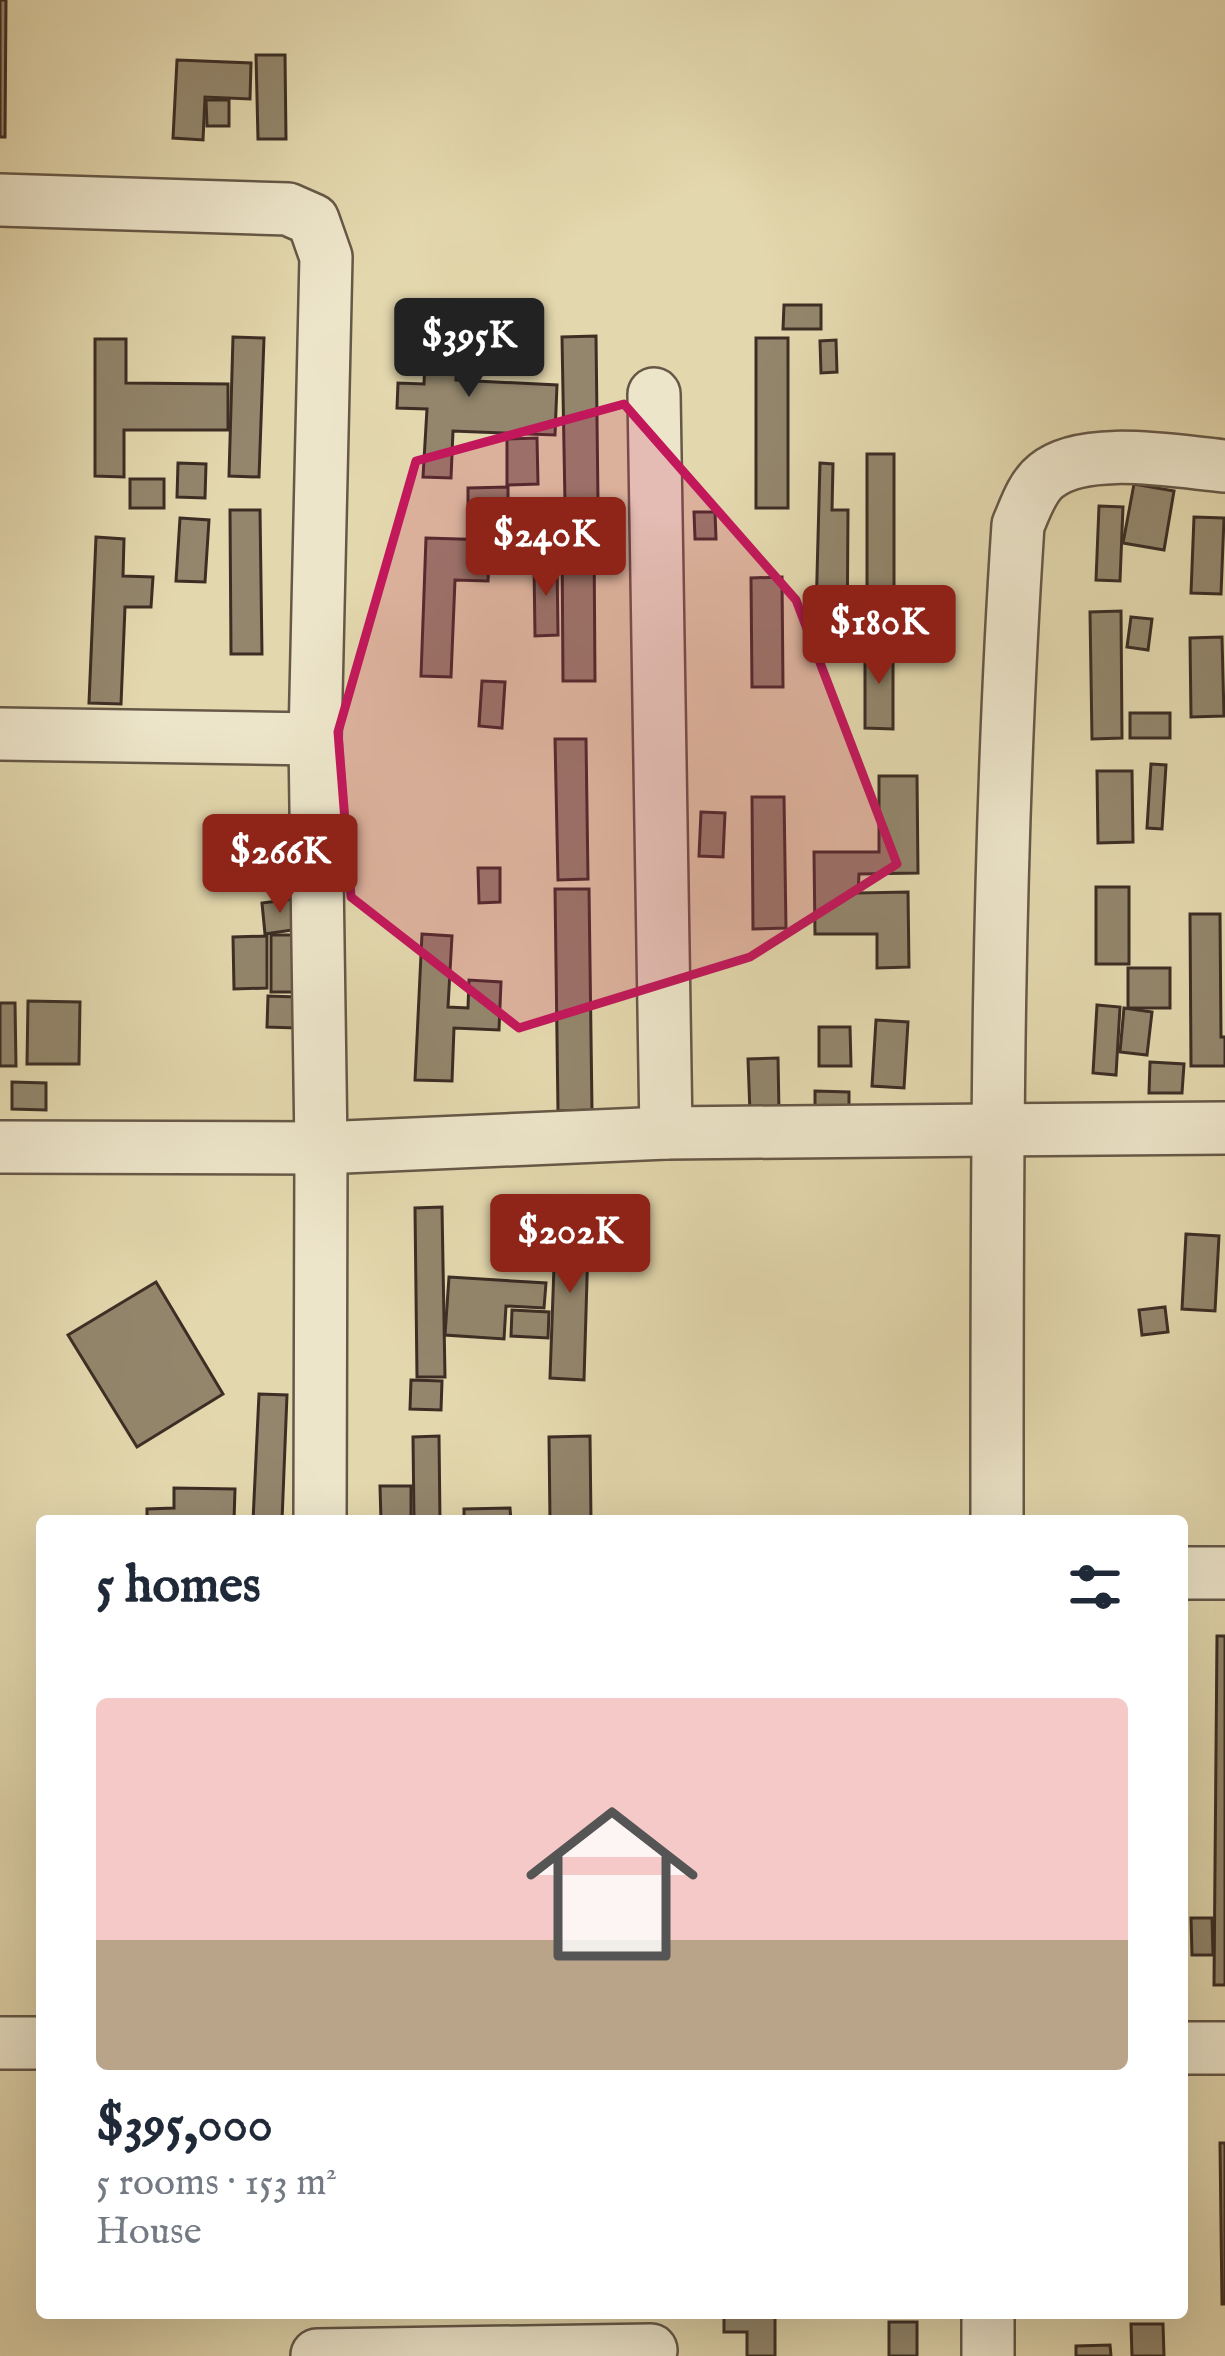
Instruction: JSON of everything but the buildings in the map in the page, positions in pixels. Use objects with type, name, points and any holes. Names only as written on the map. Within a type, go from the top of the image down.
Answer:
[{"type":"street","points":[[0,200],[288,209],[313,220],[319,228],[326,257],[315,739],[320,1515]]},
{"type":"street","points":[[654,394],[667,1133]]},
{"type":"street","points":[[998,1515],[998,1131],[1006,699],[1018,526],[1046,475],[1073,464],[1118,457],[1225,466]]},
{"type":"street","points":[[0,734],[315,739]]},
{"type":"street","points":[[0,1147],[321,1148],[667,1133],[1225,1128]]},
{"type":"street","points":[[1188,1573],[1225,1574]]},
{"type":"street","points":[[0,2043],[36,2043]]},
{"type":"street","points":[[1188,2048],[1225,2048]]},
{"type":"street","points":[[317,2319],[317,2355],[652,2340]]},
{"type":"street","points":[[988,2319],[988,2356]]},
{"type":"highlighted area","points":[[624,404],[796,600],[897,864],[750,957],[519,1028],[351,897],[338,732],[416,461]]}]
